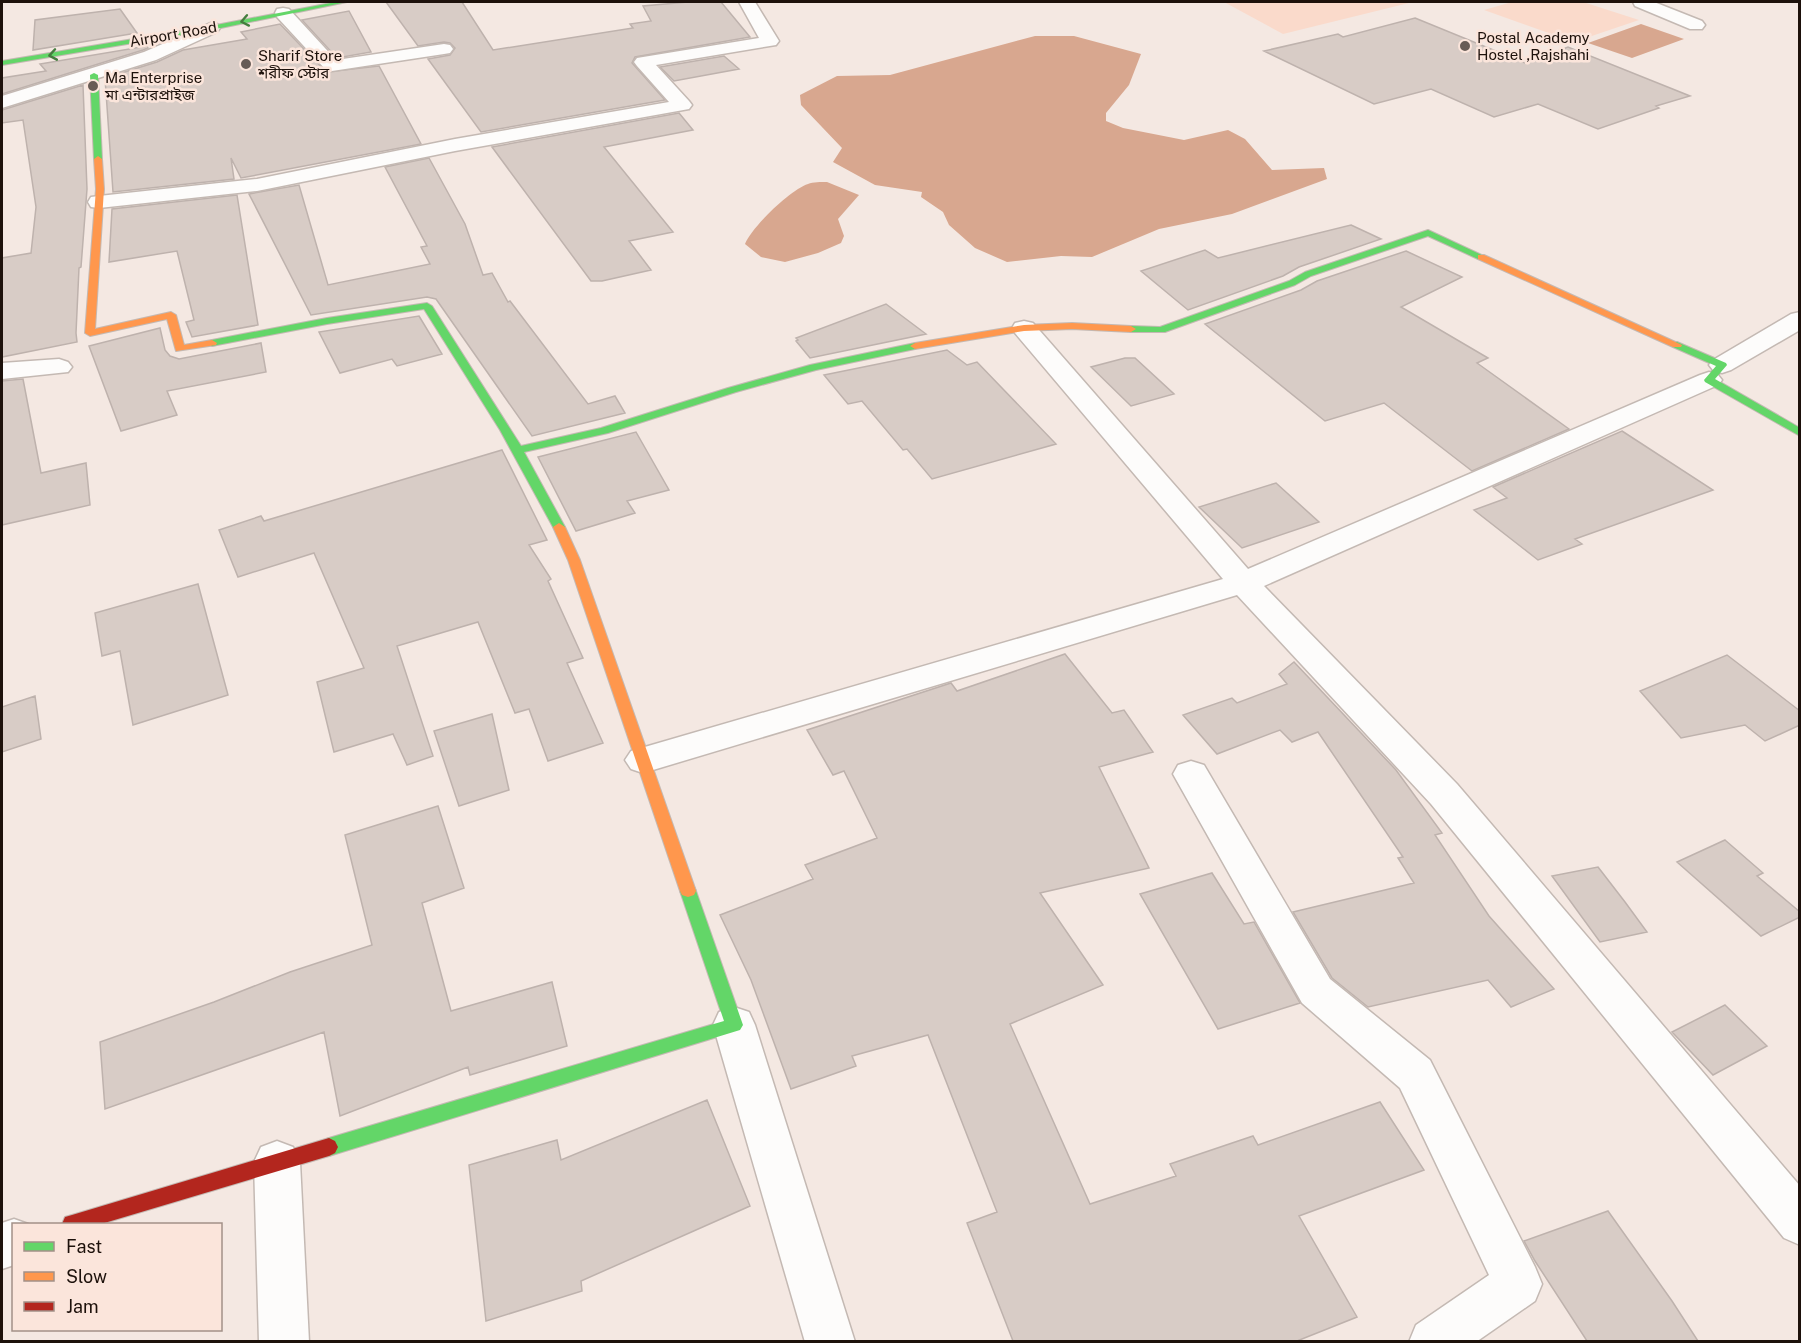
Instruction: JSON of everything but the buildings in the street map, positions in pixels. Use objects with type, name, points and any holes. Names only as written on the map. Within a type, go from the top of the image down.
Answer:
[{"type":"street","name":"Airport Road","points":[[2,63],[211,28],[344,2]]},
{"type":"street","points":[[99,202],[257,185],[455,145],[682,105],[643,62],[770,41],[747,2]]},
{"type":"street","points":[[1641,2],[1696,26]]},
{"type":"street","points":[[283,14],[332,66],[444,49]]},
{"type":"street","points":[[2,102],[150,56],[211,28]]},
{"type":"street","points":[[2,49],[95,33]]},
{"type":"street","points":[[94,75],[99,202],[90,333],[171,315],[180,349],[327,321],[427,306],[520,450],[561,529],[574,560],[734,1025],[830,1341]]},
{"type":"street","points":[[520,450],[604,431],[732,390],[814,367],[923,344],[1023,328],[1072,326],[1161,330],[1292,283],[1308,274],[1428,233],[1715,373],[1800,433]]},
{"type":"street","points":[[643,760],[1243,583],[1715,373],[1800,319]]},
{"type":"street","points":[[1023,328],[1243,583],[1444,794],[1800,1222]]},
{"type":"street","points":[[2,370],[59,368]]},
{"type":"street","points":[[1191,774],[1316,991],[1415,1074],[1518,1284],[1433,1341]]},
{"type":"street","points":[[75,1223],[734,1025]]},
{"type":"street","points":[[277,1162],[284,1341]]},
{"type":"shaded area","points":[[1224,2],[1413,2],[1283,34]]},
{"type":"shaded area","points":[[1512,2],[1583,2],[1639,20],[1574,42],[1484,10]]},
{"type":"shaded area","points":[[1641,24],[1684,39],[1632,58],[1588,43]]},
{"type":"shaded area","points":[[1035,36],[1074,36],[1141,54],[1129,85],[1106,113],[1106,121],[1123,128],[1184,140],[1228,130],[1245,139],[1272,170],[1324,168],[1327,179],[1232,214],[1159,229],[1092,257],[1061,256],[1007,262],[975,248],[949,225],[943,212],[921,197],[922,192],[875,185],[833,162],[842,148],[801,105],[800,95],[837,76],[890,75]]},
{"type":"shaded area","points":[[827,182],[859,195],[838,219],[844,236],[841,243],[818,253],[785,262],[761,257],[745,244],[755,228],[782,201],[810,183]]},
{"type":"traffic: fast","points":[[2,63],[211,28],[344,2]]},
{"type":"traffic: fast","points":[[94,75],[98,159]]},
{"type":"traffic: fast","points":[[1131,329],[1161,330],[1292,283],[1308,274],[1428,233],[1481,257]]},
{"type":"traffic: fast","points":[[212,343],[327,321],[427,306],[506,430],[559,527]]},
{"type":"traffic: fast","points":[[1677,345],[1722,365],[1709,380],[1800,433]]},
{"type":"traffic: fast","points":[[520,450],[604,431],[732,390],[814,367],[915,346]]},
{"type":"traffic: fast","points":[[329,1147],[734,1025],[688,891]]},
{"type":"traffic: slow","points":[[98,159],[100,189],[90,333],[171,315],[180,349],[212,343]]},
{"type":"traffic: slow","points":[[1481,257],[1677,345]]},
{"type":"traffic: slow","points":[[915,346],[1024,328],[1072,326],[1131,329]]},
{"type":"traffic: slow","points":[[559,527],[574,560],[688,891]]},
{"type":"traffic: jam","points":[[75,1223],[329,1147]]},
{"type":"place","name":"Postal Academy Hostel ,Rajshahi","points":[[1465,46]]},
{"type":"place","name":"Sharif Store শরীফ স্টোর","points":[[246,64]]},
{"type":"place","name":"Ma Enterprise মা এন্টারপ্রাইজ","points":[[93,86]]}]
